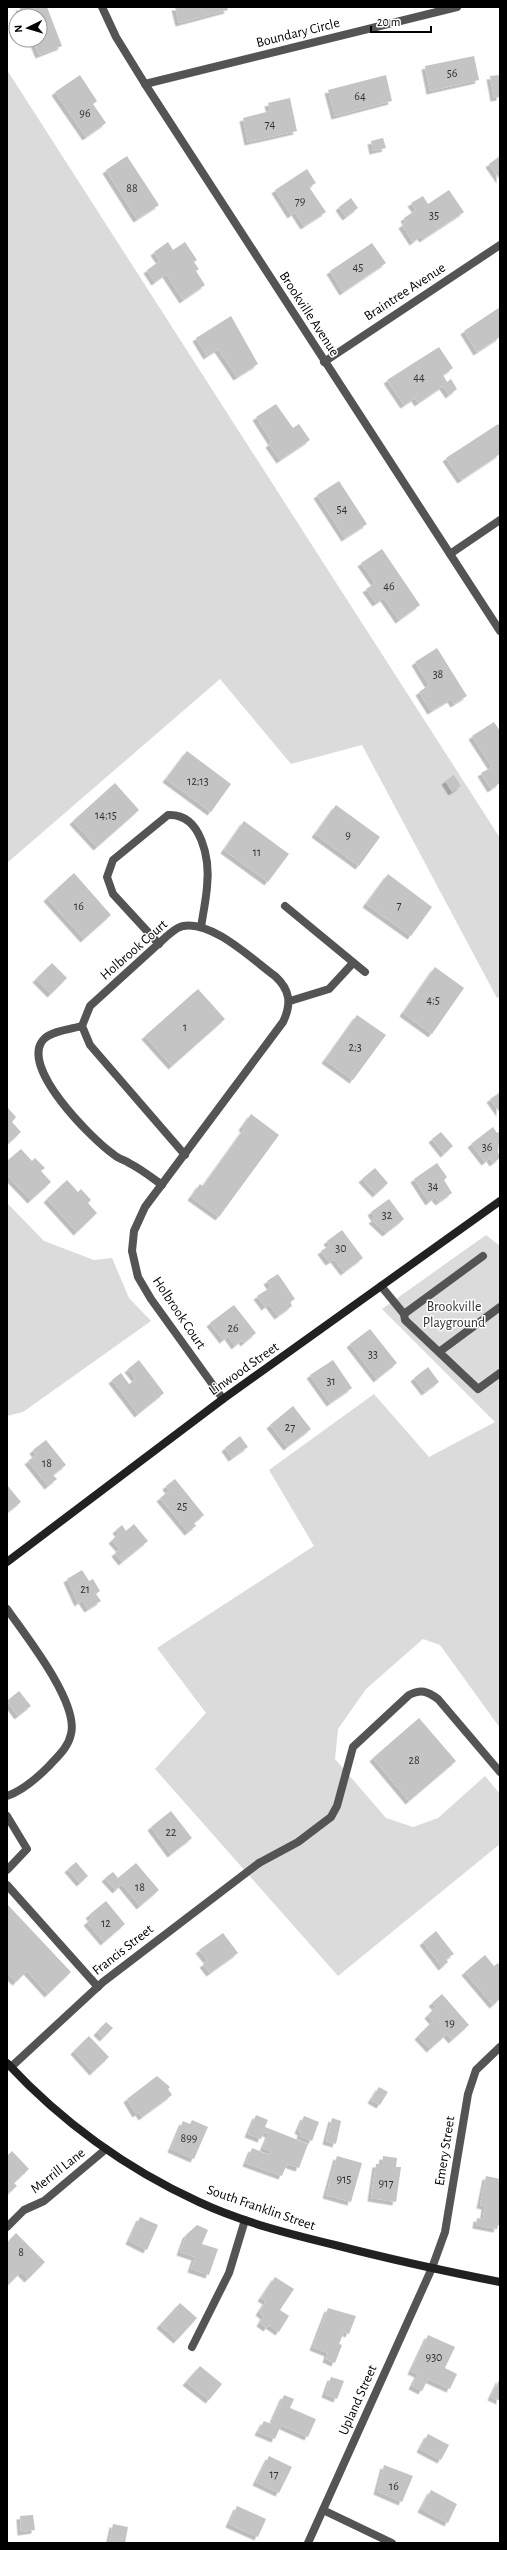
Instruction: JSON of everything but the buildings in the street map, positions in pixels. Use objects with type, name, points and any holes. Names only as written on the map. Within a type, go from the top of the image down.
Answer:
[{"type":"main road","name":"Linwood Street","points":[[7,1562],[224,1399],[380,1286],[500,1202]]},
{"type":"main road","name":"South Franklin Street","points":[[9,2065],[67,2120],[106,2149],[141,2172],[200,2202],[245,2220],[311,2240],[500,2282]]},
{"type":"street","name":"Brookville Avenue","points":[[102,7],[116,37],[145,84],[500,632]]},
{"type":"street","name":"Boundary Circle","points":[[145,84],[457,7]]},
{"type":"street","name":"Braintree Avenue","points":[[324,362],[500,245]]},
{"type":"street","points":[[450,554],[500,520]]},
{"type":"street","points":[[159,944],[113,894],[107,877],[113,860],[168,815],[177,814],[186,819],[196,828],[202,839],[207,886],[201,927]]},
{"type":"street","points":[[285,906],[365,972]]},
{"type":"street","name":"Holbrook Court","points":[[82,1026],[90,1006],[159,944],[182,926],[201,927],[214,932],[284,984],[290,1001],[283,1022],[145,1207],[134,1231],[132,1251],[138,1277],[151,1299],[224,1399]]},
{"type":"street","points":[[290,1001],[329,989],[353,962]]},
{"type":"street","points":[[162,1185],[146,1173],[114,1156],[90,1136],[51,1089],[40,1061],[39,1051],[44,1039],[56,1033],[82,1026],[90,1045],[185,1155]]},
{"type":"street","points":[[404,1314],[483,1256]]},
{"type":"street","points":[[380,1286],[404,1314],[405,1320],[478,1389],[500,1373]]},
{"type":"street","points":[[439,1352],[500,1307]]},
{"type":"street","points":[[7,1609],[54,1675],[68,1709],[72,1733],[66,1748],[39,1776],[7,1796]]},
{"type":"street","name":"Francis Street","points":[[9,2065],[98,1987],[259,1863],[298,1842],[331,1817],[336,1806],[346,1766],[353,1747],[409,1695],[418,1691],[428,1692],[438,1699],[500,1772]]},
{"type":"street","points":[[7,1816],[27,1849],[7,1870]]},
{"type":"street","points":[[7,1885],[98,1987]]},
{"type":"street","name":"Emery Street","points":[[432,2268],[446,2232],[468,2094],[476,2070],[500,2047]]},
{"type":"street","name":"Merrill Lane","points":[[7,2227],[24,2210],[44,2201],[106,2149]]},
{"type":"street","points":[[192,2347],[228,2273],[245,2220]]},
{"type":"street","name":"Upland Street","points":[[308,2543],[432,2268]]},
{"type":"street","points":[[323,2510],[392,2543]]},
{"type":"green space","points":[[7,70],[500,838],[500,997],[497,998],[362,745],[291,764],[220,679],[7,863]]},
{"type":"green space","points":[[7,1203],[44,1241],[94,1260],[112,1258],[129,1298],[151,1321],[23,1412],[7,1416]]},
{"type":"green space","name":"Brookville Playground","points":[[486,1235],[500,1246],[500,1728],[440,1645],[423,1639],[366,1689],[338,1729],[335,1759],[386,1818],[413,1827],[438,1818],[485,1776],[500,1794],[500,1844],[338,1976],[155,1769],[206,1713],[157,1648],[314,1546],[269,1470],[374,1394],[429,1457],[495,1422],[382,1309]]}]
